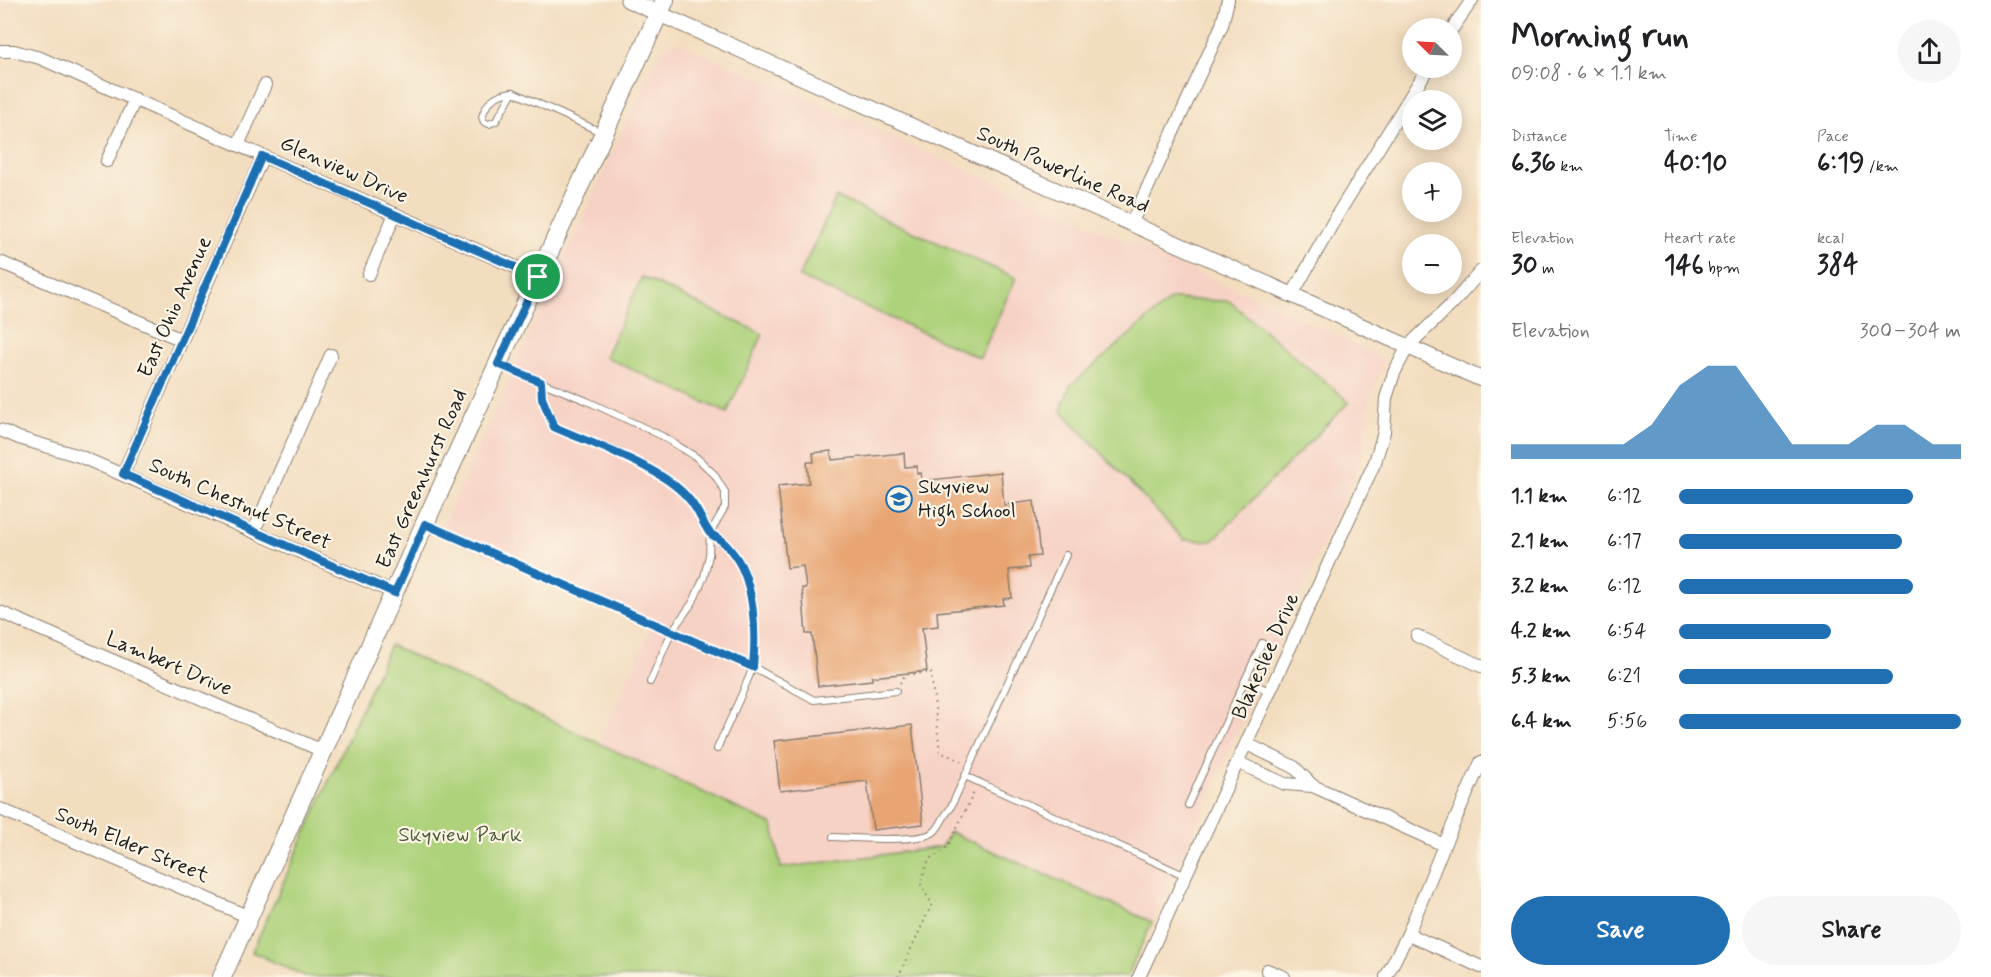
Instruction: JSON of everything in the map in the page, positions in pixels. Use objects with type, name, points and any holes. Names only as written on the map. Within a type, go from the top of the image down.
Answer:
[{"type":"main road","name":"East Greenhurst Road","points":[[222,977],[425,524],[662,8]]},
{"type":"street","name":"South Powerline Road","points":[[628,0],[662,8],[863,103],[1481,379]]},
{"type":"street","points":[[1131,224],[1222,25],[1228,0]]},
{"type":"street","points":[[1460,18],[1472,0]]},
{"type":"street","name":"Glenview Drive","points":[[0,51],[14,51],[40,58],[538,277]]},
{"type":"street","points":[[1292,295],[1339,212],[1422,78]]},
{"type":"street","points":[[238,145],[265,85]]},
{"type":"street","points":[[107,161],[135,99]]},
{"type":"street","name":"East Ohio Avenue","points":[[123,474],[262,156]]},
{"type":"street","points":[[369,274],[395,214]]},
{"type":"street","points":[[0,262],[182,340]]},
{"type":"street","name":"Blakeslee Drive","points":[[1139,977],[1375,462],[1384,432],[1386,398],[1394,373],[1408,346],[1452,304],[1481,271]]},
{"type":"street","points":[[254,531],[331,355]]},
{"type":"street","name":"South Chestnut Street","points":[[0,430],[79,456],[123,474],[395,593]]},
{"type":"street","name":"Lambert Drive","points":[[0,612],[323,751]]},
{"type":"street","points":[[1417,636],[1481,666]]},
{"type":"street","points":[[1247,744],[1294,767],[1313,786]]},
{"type":"street","points":[[1386,977],[1408,934],[1444,844],[1481,762]]},
{"type":"street","points":[[1239,763],[1285,784],[1313,786],[1444,844]]},
{"type":"street","name":"South Elder Street","points":[[0,809],[249,917]]},
{"type":"street","points":[[1408,934],[1481,968]]},
{"type":"street","points":[[1267,970],[1284,977]]},
{"type":"lane","points":[[513,92],[496,121],[489,124],[484,122],[482,117],[485,107],[492,98],[502,93],[513,92],[603,133]]},
{"type":"lane","points":[[498,364],[662,436],[696,457],[714,474],[725,492],[724,507],[710,533],[709,555],[704,577],[693,602],[672,632],[650,682]]},
{"type":"lane","points":[[541,382],[542,398],[554,427],[649,469],[667,480],[687,496],[710,533],[723,542],[736,557],[747,577],[755,641],[753,667],[717,749]]},
{"type":"lane","points":[[425,524],[753,667],[814,700],[896,691]]},
{"type":"lane","points":[[832,837],[882,840],[933,833],[950,809],[1066,555]]},
{"type":"lane","points":[[1188,804],[1262,643]]},
{"type":"lane","points":[[1245,680],[1271,692]]},
{"type":"lane","points":[[965,776],[1186,876]]},
{"type":"path","points":[[896,691],[905,675],[931,672],[940,752],[970,765]]},
{"type":"path","points":[[898,977],[932,904],[920,883],[927,862],[948,846],[978,782]]},
{"type":"shaded area","name":"Skyview High School","points":[[677,42],[1316,325],[1382,360],[1382,366],[1369,400],[1364,446],[1359,464],[1152,922],[950,832],[941,847],[781,868],[773,825],[599,743],[650,629],[439,534],[608,161],[660,52]]},
{"type":"green space","points":[[836,197],[1016,278],[980,358],[799,277]]},
{"type":"green space","points":[[642,277],[763,334],[727,413],[605,357]]},
{"type":"green space","points":[[1171,299],[1229,301],[1349,402],[1212,541],[1184,540],[1061,410],[1070,386]]},
{"type":"green space","name":"Skyview Park","points":[[390,645],[773,825],[781,868],[941,847],[950,832],[1152,922],[1127,977],[307,977],[252,952]]},
{"type":"building","points":[[831,451],[832,460],[904,453],[905,467],[917,466],[917,474],[921,473],[922,481],[1001,472],[1004,505],[1034,501],[1040,556],[1028,557],[1029,568],[1009,570],[1012,598],[1003,599],[1004,605],[937,612],[938,626],[922,628],[927,671],[818,686],[812,634],[806,634],[802,588],[806,588],[803,566],[787,568],[778,486],[809,483],[807,462],[814,462],[813,453]]},
{"type":"building","points":[[912,725],[923,824],[873,830],[867,781],[780,791],[774,741]]},
{"type":"place","name":"Skyview High School","points":[[899,499]]},
{"type":"route","points":[[262,156],[538,277],[498,364],[541,382],[542,398],[554,427],[649,469],[687,496],[710,533],[723,542],[736,557],[747,577],[755,641],[753,667],[425,524],[395,593],[123,474],[262,156]]}]
